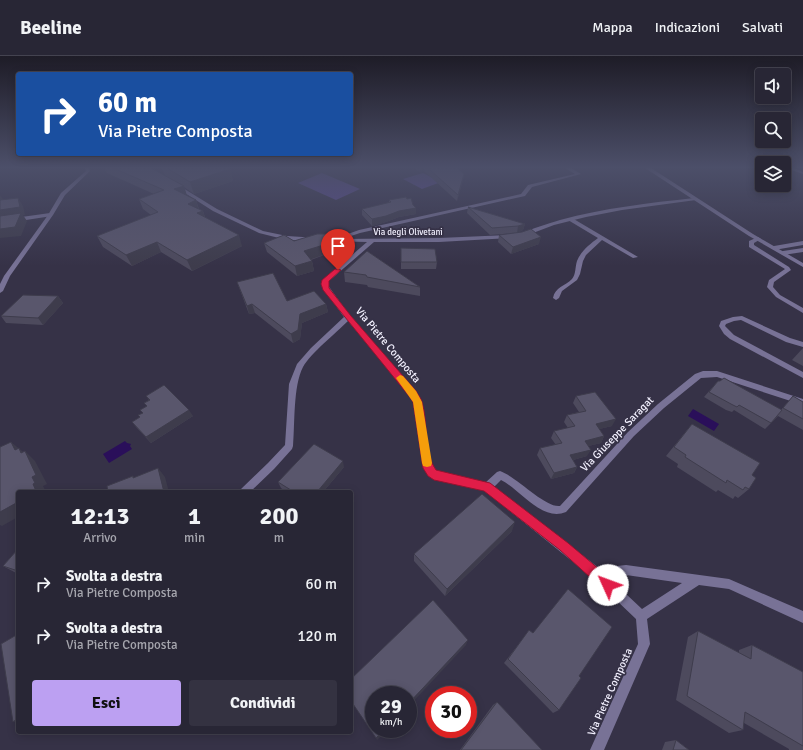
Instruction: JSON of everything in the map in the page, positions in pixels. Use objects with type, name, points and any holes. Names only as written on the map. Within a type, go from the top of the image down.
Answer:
[{"type":"street","points":[[0,291],[7,276],[59,200]]},
{"type":"street","name":"Via degli Olivetani","points":[[199,200],[215,210],[261,232],[287,238],[335,241],[439,240],[515,237],[570,219],[684,200]]},
{"type":"street","points":[[335,241],[343,236],[359,232],[499,200]]},
{"type":"street","points":[[696,200],[803,265]]},
{"type":"street","points":[[0,222],[50,215]]},
{"type":"street","points":[[570,219],[635,257]]},
{"type":"street","points":[[556,298],[558,290],[573,281],[577,276],[580,260],[586,251],[601,238]]},
{"type":"street","points":[[758,239],[751,242],[751,246],[788,270],[771,281],[770,287],[775,294],[803,311]]},
{"type":"street","name":"Via Pietre Composta","points":[[373,240],[326,280],[324,284],[348,317],[413,394],[417,402],[428,468],[432,473],[438,476],[487,487],[564,546],[597,574],[641,616],[644,644],[597,750]]},
{"type":"street","points":[[774,248],[803,244]]},
{"type":"street","points":[[783,253],[803,250]]},
{"type":"street","points":[[0,281],[7,276]]},
{"type":"street","points":[[246,490],[289,446],[293,384],[300,366],[348,317]]},
{"type":"street","points":[[803,345],[788,340],[742,318],[727,320],[722,326],[732,337],[803,375]]},
{"type":"street","name":"Via Giuseppe Saragat","points":[[487,487],[500,475],[511,479],[544,505],[555,511],[563,509],[631,434],[661,406],[698,376],[703,374],[717,374],[803,402]]},
{"type":"street","points":[[597,574],[626,570],[729,584],[803,616]]},
{"type":"street","points":[[641,616],[697,580]]},
{"type":"shaded area","points":[[693,409],[719,424],[714,431],[688,416]]},
{"type":"shaded area","points":[[125,441],[131,444],[130,446],[132,449],[109,463],[103,454]]},
{"type":"building","points":[[0,200],[19,200],[20,207],[0,210]]},
{"type":"building","points":[[141,200],[195,200],[188,204],[203,211],[197,213],[239,235],[187,260],[157,242],[126,255],[97,236],[158,212]]},
{"type":"building","points":[[389,200],[412,200],[416,208],[399,211],[372,219],[362,209],[391,202]]},
{"type":"building","points":[[468,207],[525,224],[492,228]]},
{"type":"building","points":[[21,213],[15,227],[0,229],[0,216]]},
{"type":"building","points":[[531,229],[541,237],[513,247],[499,235],[522,232]]},
{"type":"building","points":[[317,234],[328,234],[330,243],[304,251],[312,261],[295,266],[264,243],[284,235],[294,241]]},
{"type":"building","points":[[401,248],[435,249],[437,262],[401,262]]},
{"type":"building","points":[[367,251],[420,287],[367,277],[366,275],[344,272]]},
{"type":"building","points":[[273,273],[287,301],[314,291],[326,304],[300,314],[298,330],[291,334],[252,304],[247,306],[237,282]]},
{"type":"building","points":[[23,295],[58,296],[38,318],[1,316]]},
{"type":"building","points":[[724,378],[782,410],[771,423],[739,405],[737,407],[709,392],[718,381]]},
{"type":"building","points":[[164,385],[189,410],[146,437],[132,422],[140,417],[138,415],[143,413],[140,410],[147,406],[144,403],[150,400],[146,396]]},
{"type":"building","points":[[595,392],[616,419],[596,424],[604,436],[585,441],[591,450],[570,455],[577,467],[554,473],[540,448],[562,443],[554,431],[575,426],[567,415],[586,411],[576,396]]},
{"type":"building","points":[[793,396],[803,402],[803,419],[783,408]]},
{"type":"building","points":[[692,424],[760,463],[752,475],[756,478],[749,489],[745,487],[743,490],[727,480],[726,483],[685,457],[686,455],[674,447]]},
{"type":"building","points":[[11,442],[15,450],[19,448],[21,453],[25,451],[36,475],[32,477],[35,483],[33,484],[36,490],[16,490],[16,503],[0,512],[0,447]]},
{"type":"building","points":[[314,444],[343,461],[319,490],[291,490],[278,482]]},
{"type":"building","points":[[158,468],[164,490],[108,490],[107,486],[133,476],[133,478]]},
{"type":"building","points":[[482,494],[515,522],[447,589],[414,554]]},
{"type":"building","points":[[16,551],[16,570],[3,566]]},
{"type":"building","points":[[568,589],[612,627],[579,676],[581,678],[559,710],[508,659],[529,630],[533,633]]},
{"type":"building","points":[[433,600],[468,640],[417,694],[417,686],[365,686],[365,722],[353,704],[353,677]]},
{"type":"building","points":[[698,631],[751,659],[752,645],[803,672],[803,746],[745,712],[743,730],[687,696]]},
{"type":"building","points":[[16,635],[16,720],[13,722],[1,644]]},
{"type":"building","points":[[497,702],[542,750],[461,750],[470,738],[477,738],[477,729]]},
{"type":"building","points":[[676,740],[689,750],[673,750]]},
{"type":"slow traffic","points":[[400,378],[413,394],[417,402],[427,463]]},
{"type":"route","points":[[338,270],[326,280],[324,284],[348,317],[413,394],[417,402],[428,468],[432,473],[438,476],[487,487],[564,546],[608,585]]}]
